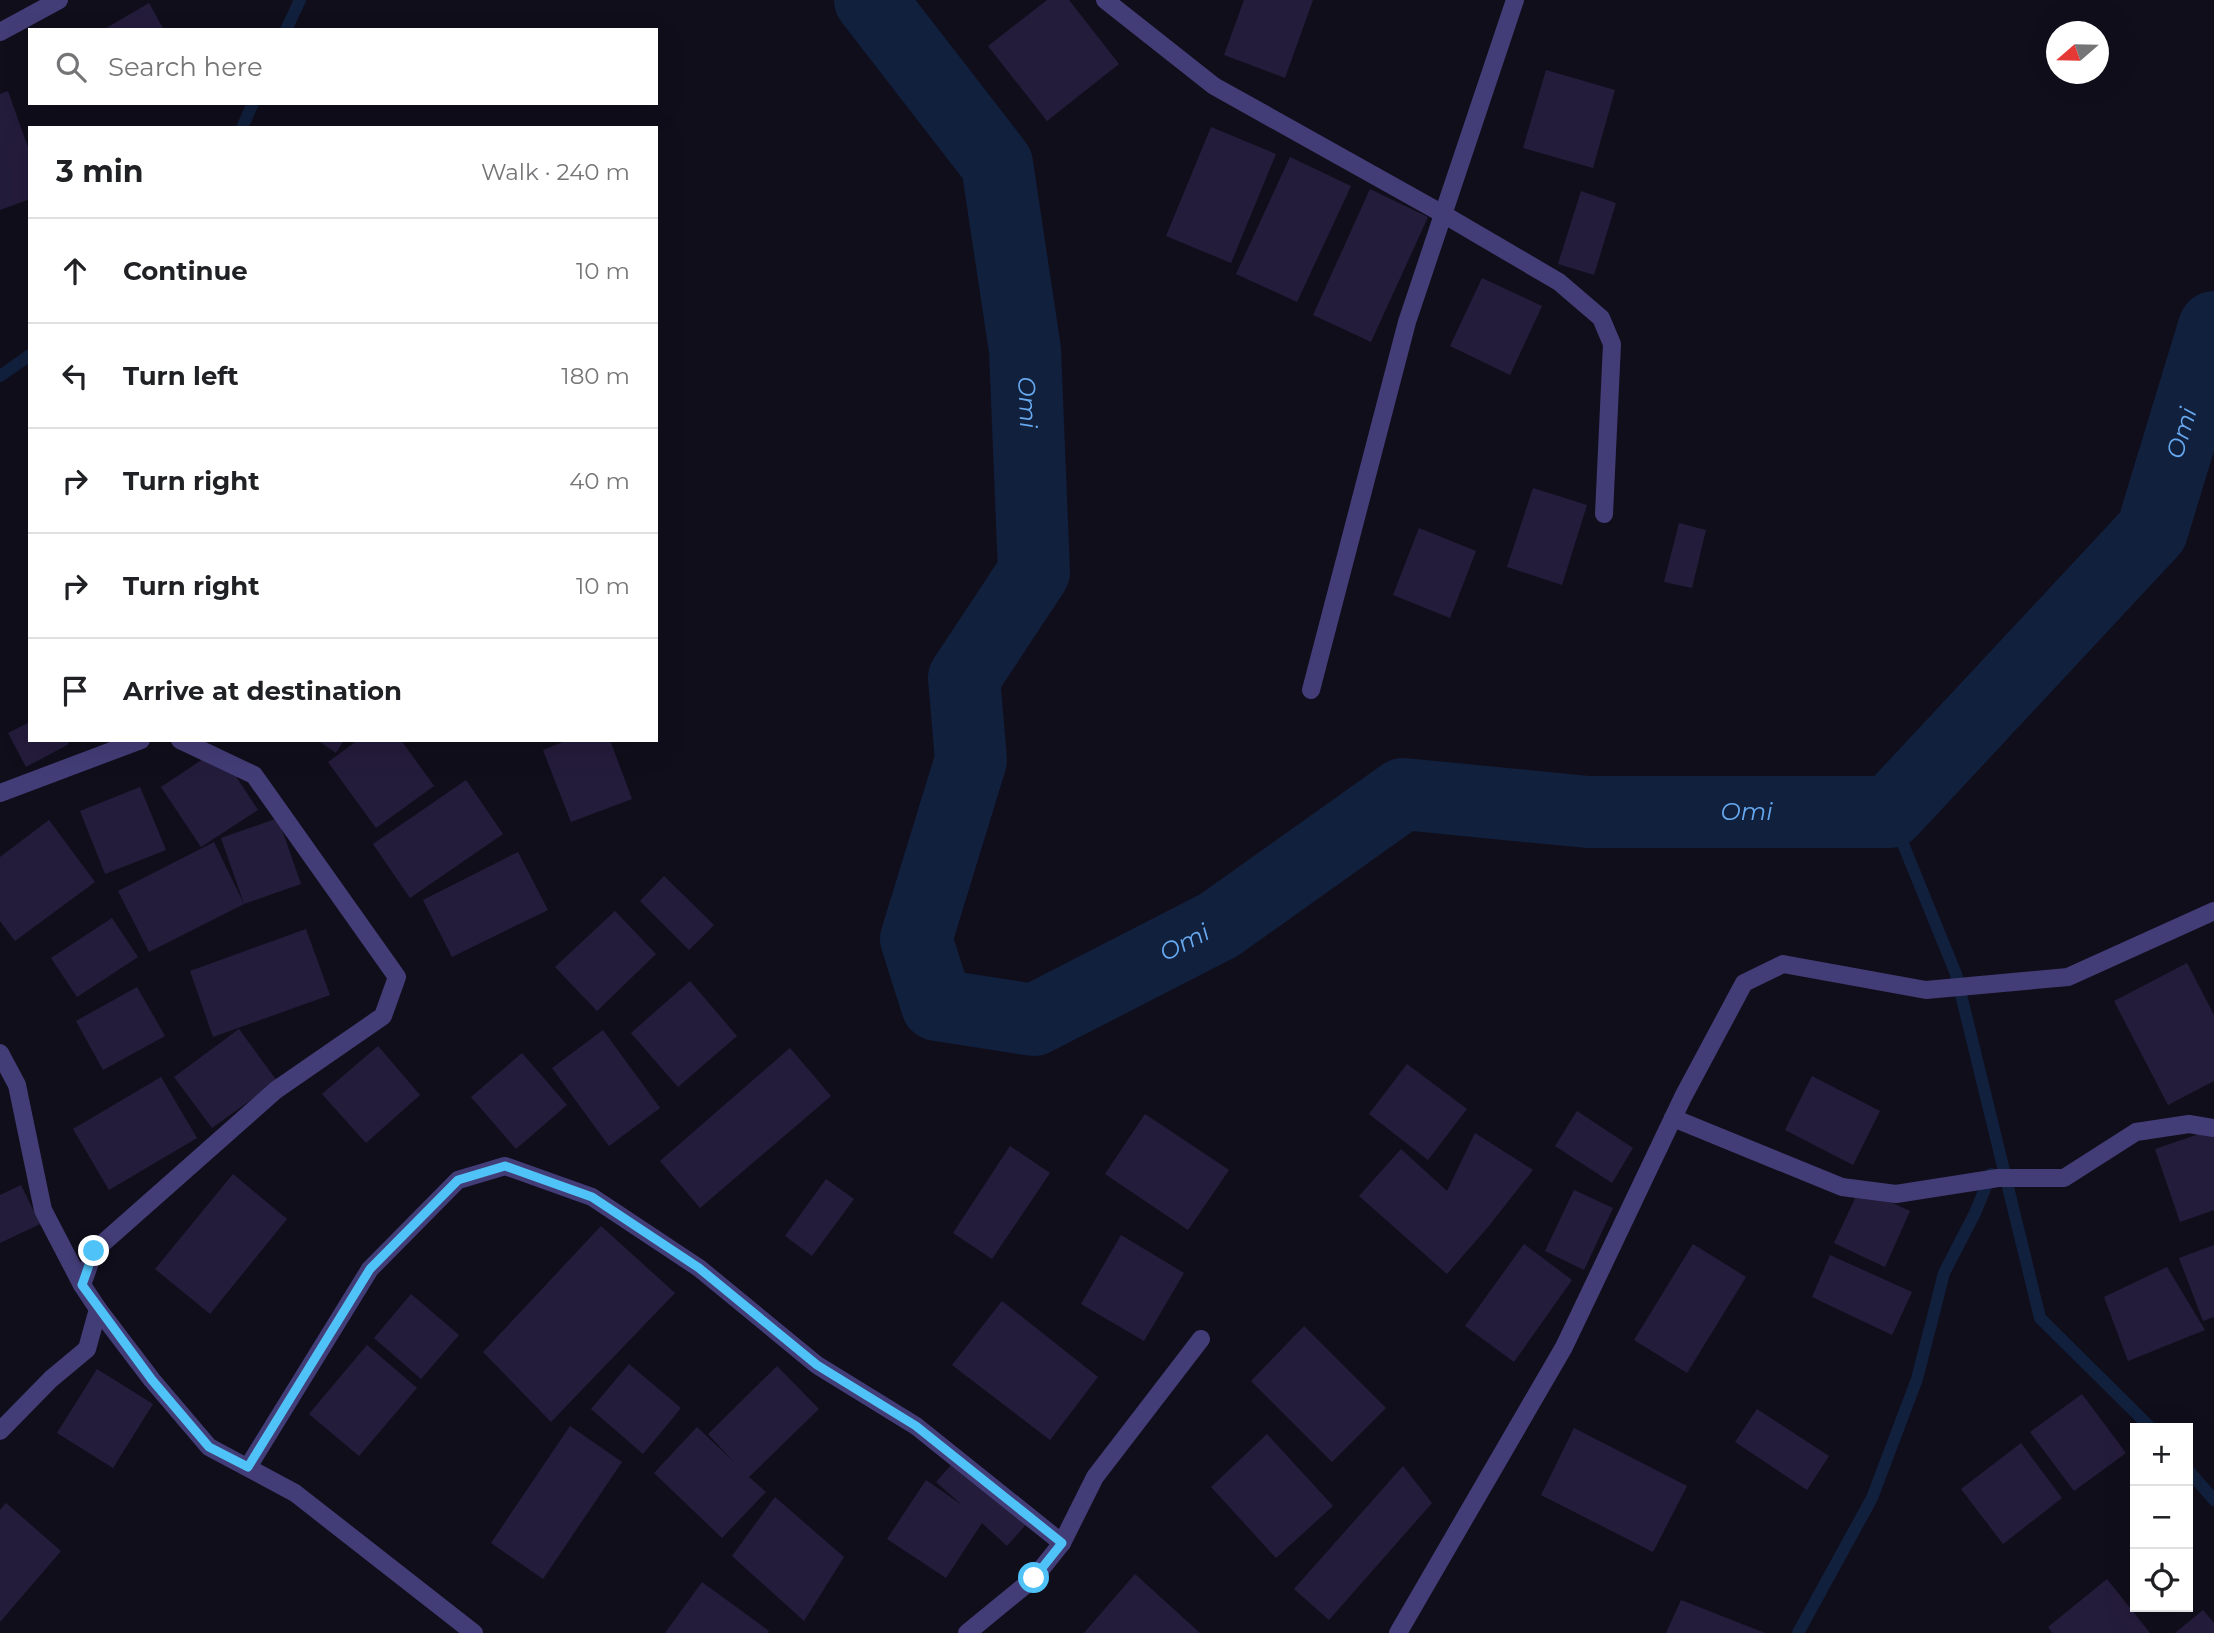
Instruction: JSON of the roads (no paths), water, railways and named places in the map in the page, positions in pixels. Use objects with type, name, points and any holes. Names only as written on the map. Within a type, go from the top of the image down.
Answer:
[{"type":"street","points":[[0,32],[59,0]]},
{"type":"street","points":[[1105,0],[1214,86],[1559,282],[1601,318],[1612,344],[1604,514]]},
{"type":"street","points":[[1311,690],[1407,322],[1515,0]]},
{"type":"street","points":[[0,793],[136,742]]},
{"type":"street","points":[[82,1285],[94,1251],[276,1090],[383,1016],[397,977],[254,775],[184,742]]},
{"type":"street","points":[[1398,1633],[1564,1347],[1674,1118],[1744,983],[1783,964],[1926,990],[2068,976],[2214,911]]},
{"type":"street","points":[[0,1053],[43,1210],[82,1285],[152,1380],[209,1447],[295,1493],[474,1633]]},
{"type":"street","points":[[1674,1118],[1842,1187],[1896,1194],[1998,1178],[2064,1178],[2136,1132],[2189,1124],[2214,1128]]},
{"type":"street","points":[[248,1467],[370,1269],[458,1180],[505,1166],[592,1197],[699,1268],[817,1365],[916,1426],[1062,1543]]},
{"type":"street","points":[[0,1431],[51,1380],[87,1349],[98,1309]]},
{"type":"street","points":[[967,1633],[1034,1578],[1062,1543],[1095,1477],[1201,1339]]},
{"type":"waterway","points":[[287,28],[300,0]]},
{"type":"waterway","name":"Omi","points":[[870,0],[997,164],[1025,350],[1034,572],[964,678],[971,760],[916,939],[937,1005],[1034,1020],[1219,925],[1403,794],[1588,812],[1890,812],[2152,531],[2214,327]]},
{"type":"waterway","points":[[243,126],[252,105]]},
{"type":"waterway","points":[[0,376],[28,356]]},
{"type":"waterway","points":[[1890,812],[1956,974],[2040,1318],[2146,1423]]},
{"type":"waterway","points":[[1798,1633],[1872,1498],[1917,1379],[1944,1273],[1975,1213],[1991,1174]]},
{"type":"waterway","points":[[2193,1476],[2214,1500]]}]
